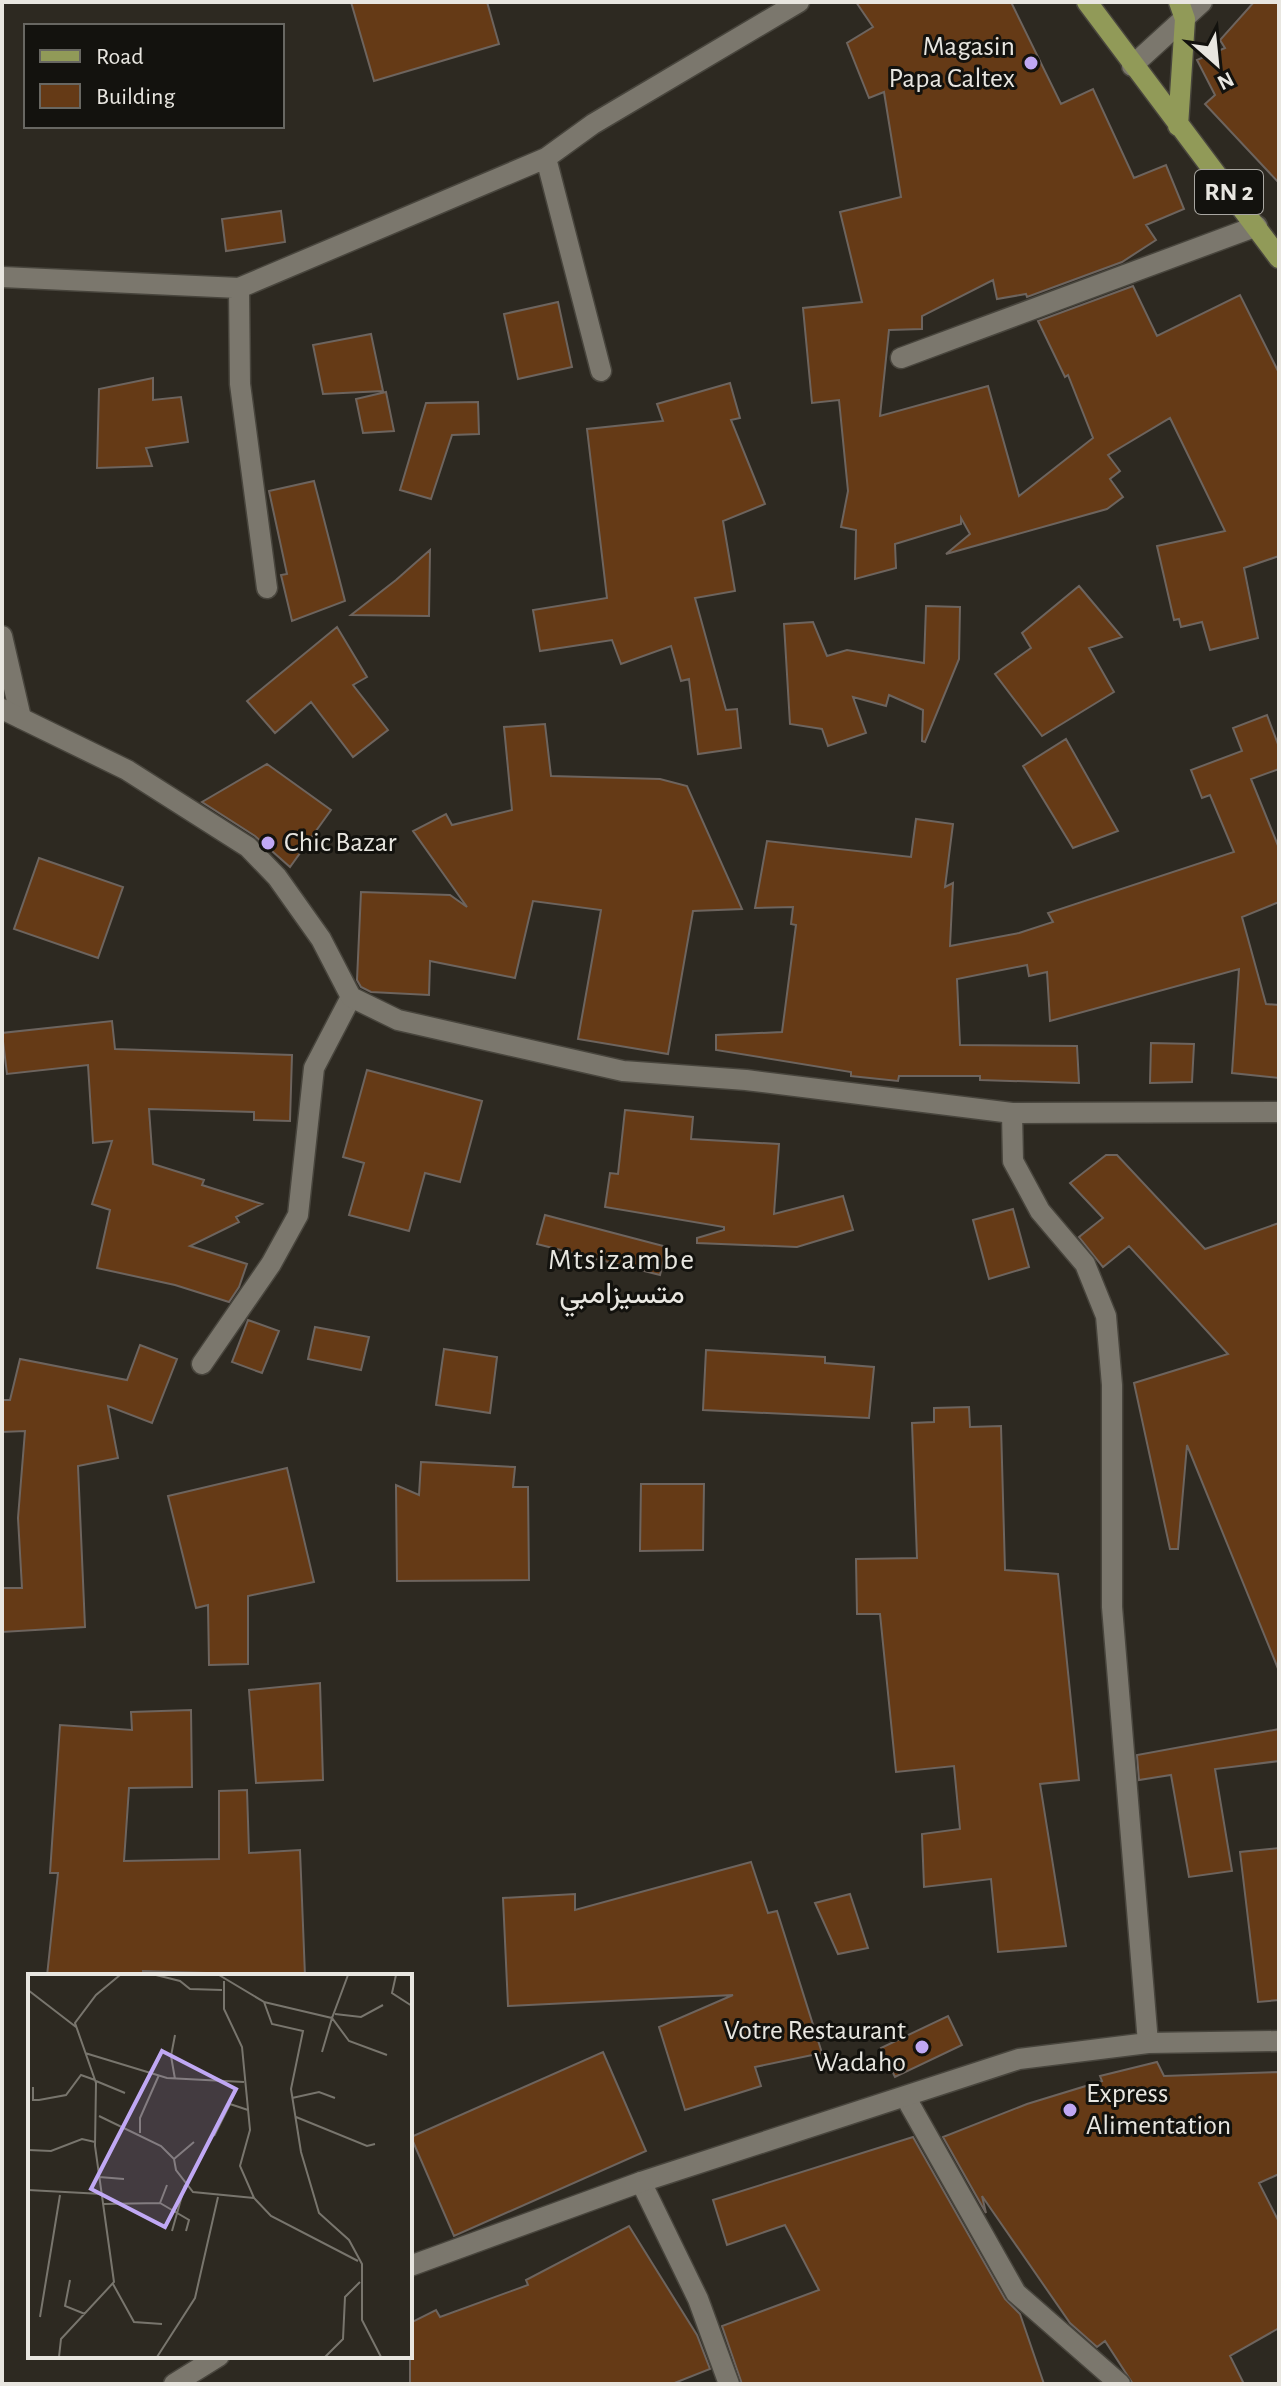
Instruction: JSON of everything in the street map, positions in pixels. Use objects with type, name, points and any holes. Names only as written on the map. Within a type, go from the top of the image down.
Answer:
[{"type":"main road","name":"RN 2","points":[[1088,2],[1132,66],[1279,258]]},
{"type":"main road","points":[[1178,126],[1182,11]]},
{"type":"street","points":[[2,277],[239,288],[546,158],[593,124],[799,2]]},
{"type":"street","points":[[1132,66],[1182,11],[1202,2]]},
{"type":"street","points":[[546,158],[601,371]]},
{"type":"street","points":[[901,358],[1257,226]]},
{"type":"street","points":[[239,288],[240,384],[267,588]]},
{"type":"street","points":[[2,636],[11,714],[127,770],[248,847],[277,877],[321,939],[351,997],[398,1020],[623,1071],[746,1080],[1012,1113],[1279,1112]]},
{"type":"street","points":[[202,1364],[271,1264],[298,1215],[314,1068],[351,997]]},
{"type":"street","points":[[1012,1113],[1013,1161],[1040,1211],[1085,1264],[1106,1316],[1112,1385],[1112,1607],[1148,2043]]},
{"type":"street","points":[[412,2265],[641,2182],[1019,2059],[1148,2043],[1279,2041]]},
{"type":"street","points":[[906,2098],[1016,2293],[1120,2384]]},
{"type":"street","points":[[641,2182],[698,2299],[729,2384]]},
{"type":"street","points":[[174,2384],[216,2358]]},
{"type":"building","points":[[351,2],[487,2],[499,44],[374,81]]},
{"type":"building","points":[[856,2],[1011,2],[1061,104],[1093,89],[1134,178],[1166,165],[1184,209],[1146,225],[1156,240],[1122,262],[1027,297],[1026,294],[997,299],[993,280],[922,316],[922,329],[889,330],[880,416],[988,386],[1019,496],[1093,438],[1068,375],[1065,377],[1038,321],[1133,286],[1157,336],[1240,295],[1279,373],[1279,556],[1244,568],[1258,638],[1210,650],[1202,622],[1181,627],[1179,619],[1174,620],[1157,546],[1225,531],[1170,418],[1108,455],[1120,471],[1110,479],[1123,497],[1107,509],[946,554],[970,534],[961,518],[961,524],[895,544],[896,568],[855,579],[856,530],[841,527],[848,491],[839,400],[812,403],[803,308],[862,302],[840,212],[901,197],[884,92],[869,98],[847,43],[873,27]]},
{"type":"building","points":[[1254,2],[1279,2],[1279,183],[1205,104],[1215,95],[1197,60],[1225,48],[1220,40]]},
{"type":"building","points":[[281,211],[285,242],[226,251],[222,219]]},
{"type":"building","points":[[558,302],[572,367],[518,379],[504,314]]},
{"type":"building","points":[[371,334],[383,391],[323,394],[313,345]]},
{"type":"building","points":[[153,378],[153,400],[181,397],[188,442],[146,448],[152,466],[97,468],[99,389]]},
{"type":"building","points":[[730,383],[740,418],[731,420],[765,504],[723,521],[735,591],[695,598],[726,710],[737,709],[741,748],[698,754],[689,679],[681,681],[671,646],[621,664],[612,640],[540,651],[533,610],[607,598],[587,429],[663,421],[657,404]]},
{"type":"building","points":[[386,392],[394,431],[363,433],[356,399]]},
{"type":"building","points":[[478,402],[479,434],[452,435],[431,499],[400,490],[426,403]]},
{"type":"building","points":[[314,481],[345,601],[292,621],[281,575],[287,574],[269,491]]},
{"type":"building","points":[[430,550],[429,616],[351,615],[396,580]]},
{"type":"building","points":[[1079,586],[1122,637],[1089,648],[1114,692],[1042,736],[995,674],[1031,648],[1022,633]]},
{"type":"building","points":[[926,606],[960,607],[959,659],[925,742],[922,741],[923,710],[889,695],[886,706],[853,697],[866,733],[828,746],[822,729],[790,724],[784,624],[813,622],[827,656],[847,650],[924,663]]},
{"type":"building","points":[[337,627],[367,677],[353,685],[388,730],[353,757],[311,702],[275,733],[247,701]]},
{"type":"building","points":[[1267,715],[1279,747],[1279,769],[1251,779],[1279,848],[1279,902],[1242,917],[1266,1004],[1279,1005],[1279,1078],[1232,1073],[1239,969],[1050,1021],[1047,972],[1029,976],[1027,965],[957,979],[960,1045],[1077,1046],[1079,1083],[980,1080],[980,1076],[899,1076],[898,1081],[851,1076],[851,1072],[716,1050],[716,1035],[782,1032],[796,925],[791,924],[793,907],[755,908],[767,841],[911,857],[916,819],[953,824],[945,887],[953,883],[950,946],[1019,933],[1053,922],[1048,913],[1234,852],[1210,795],[1202,798],[1191,770],[1242,751],[1233,728]]},
{"type":"building","points":[[545,724],[551,776],[660,779],[687,786],[742,909],[693,911],[668,1054],[578,1039],[601,910],[533,901],[515,978],[430,961],[429,995],[371,992],[361,987],[357,980],[361,892],[450,895],[467,907],[413,831],[446,814],[452,825],[512,810],[504,727]]},
{"type":"building","points":[[1066,739],[1118,831],[1073,848],[1023,766]]},
{"type":"building","points":[[267,764],[331,810],[290,867],[255,836],[202,802]]},
{"type":"building","points":[[39,858],[123,887],[98,958],[14,929]]},
{"type":"building","points":[[112,1021],[115,1049],[292,1055],[290,1121],[254,1120],[254,1112],[149,1109],[153,1164],[204,1180],[202,1185],[262,1204],[236,1217],[239,1222],[190,1246],[247,1264],[239,1287],[229,1302],[175,1285],[97,1268],[110,1210],[92,1204],[112,1141],[93,1143],[88,1065],[7,1074],[2,1033]]},
{"type":"building","points":[[1151,1043],[1194,1044],[1192,1082],[1150,1083]]},
{"type":"building","points":[[367,1070],[482,1101],[460,1182],[425,1173],[409,1231],[349,1215],[364,1163],[343,1157]]},
{"type":"building","points":[[625,1110],[693,1117],[691,1139],[779,1144],[774,1214],[843,1196],[853,1230],[797,1247],[697,1243],[697,1238],[724,1230],[724,1227],[605,1207],[610,1173],[618,1174]]},
{"type":"building","points":[[1106,1155],[1117,1155],[1205,1249],[1279,1223],[1279,1671],[1187,1445],[1178,1549],[1170,1549],[1134,1383],[1228,1354],[1129,1246],[1103,1267],[1079,1237],[1103,1218],[1070,1183]]},
{"type":"building","points":[[1013,1209],[1029,1267],[989,1279],[973,1220]]},
{"type":"building","points":[[545,1215],[667,1247],[660,1275],[537,1244]]},
{"type":"building","points":[[248,1320],[279,1331],[262,1373],[232,1362]]},
{"type":"building","points":[[315,1327],[369,1337],[361,1370],[308,1359]]},
{"type":"building","points":[[140,1345],[177,1359],[152,1423],[108,1406],[118,1458],[78,1466],[85,1627],[2,1632],[2,1588],[22,1588],[18,1518],[25,1431],[2,1432],[2,1400],[10,1400],[20,1359],[127,1380]]},
{"type":"building","points":[[444,1349],[497,1357],[490,1413],[436,1405]]},
{"type":"building","points":[[706,1350],[825,1357],[825,1363],[874,1367],[869,1418],[703,1410]]},
{"type":"building","points":[[969,1407],[970,1427],[1001,1426],[1005,1570],[1058,1574],[1079,1780],[1040,1784],[1066,1946],[998,1952],[991,1879],[924,1887],[922,1834],[960,1829],[954,1766],[896,1772],[880,1614],[857,1614],[856,1559],[917,1558],[912,1423],[934,1422],[934,1408]]},
{"type":"building","points":[[421,1462],[515,1467],[513,1487],[528,1487],[529,1580],[397,1581],[396,1485],[419,1495]]},
{"type":"building","points":[[287,1468],[314,1582],[248,1596],[248,1664],[209,1665],[208,1605],[196,1608],[168,1496]]},
{"type":"building","points":[[641,1484],[704,1484],[703,1550],[640,1551]]},
{"type":"building","points":[[320,1683],[323,1780],[256,1783],[249,1690]]},
{"type":"building","points":[[191,1710],[192,1787],[129,1788],[124,1861],[219,1859],[219,1791],[247,1790],[249,1853],[300,1850],[305,1974],[143,1971],[143,1974],[47,1974],[58,1873],[50,1873],[60,1725],[132,1730],[131,1712]]},
{"type":"building","points":[[1279,1729],[1279,1761],[1215,1769],[1232,1871],[1189,1877],[1171,1775],[1139,1780],[1137,1755]]},
{"type":"building","points":[[1279,1848],[1279,2000],[1258,2002],[1240,1852]]},
{"type":"building","points":[[751,1862],[768,1913],[777,1911],[822,2053],[755,2067],[761,2086],[685,2110],[659,2027],[733,1995],[508,2006],[503,1898],[575,1894],[575,1910]]},
{"type":"building","points":[[850,1894],[868,1948],[838,1954],[815,1903]]},
{"type":"building","name":"Votre Restaurant Wadaho","points":[[948,2016],[962,2045],[895,2077],[881,2048]]},
{"type":"building","points":[[603,2052],[646,2151],[454,2236],[412,2137]]},
{"type":"building","points":[[1157,2062],[1164,2076],[1279,2072],[1279,2174],[1259,2183],[1279,2222],[1279,2328],[1230,2356],[1244,2384],[1133,2384],[1105,2341],[1097,2347],[1070,2323],[982,2196],[986,2213],[943,2137],[1027,2104],[1102,2081],[1100,2076]]},
{"type":"building","points":[[913,2137],[1005,2299],[1020,2314],[1044,2384],[742,2384],[722,2326],[819,2290],[785,2225],[727,2245],[713,2200]]},
{"type":"building","points":[[629,2226],[697,2335],[710,2369],[672,2384],[410,2384],[412,2322],[436,2310],[440,2317],[528,2285],[526,2280]]},
{"type":"place","name":"Magasin Papa Caltex","points":[[1031,63]]},
{"type":"place","name":"Chic Bazar","points":[[268,843]]},
{"type":"place","name":"Votre Restaurant Wadaho","points":[[922,2047]]},
{"type":"place","name":"Express Alimentation","points":[[1070,2110]]},
{"type":"district","name":"Mtsizambe متسيزامبي","points":[[622,1277]]}]
